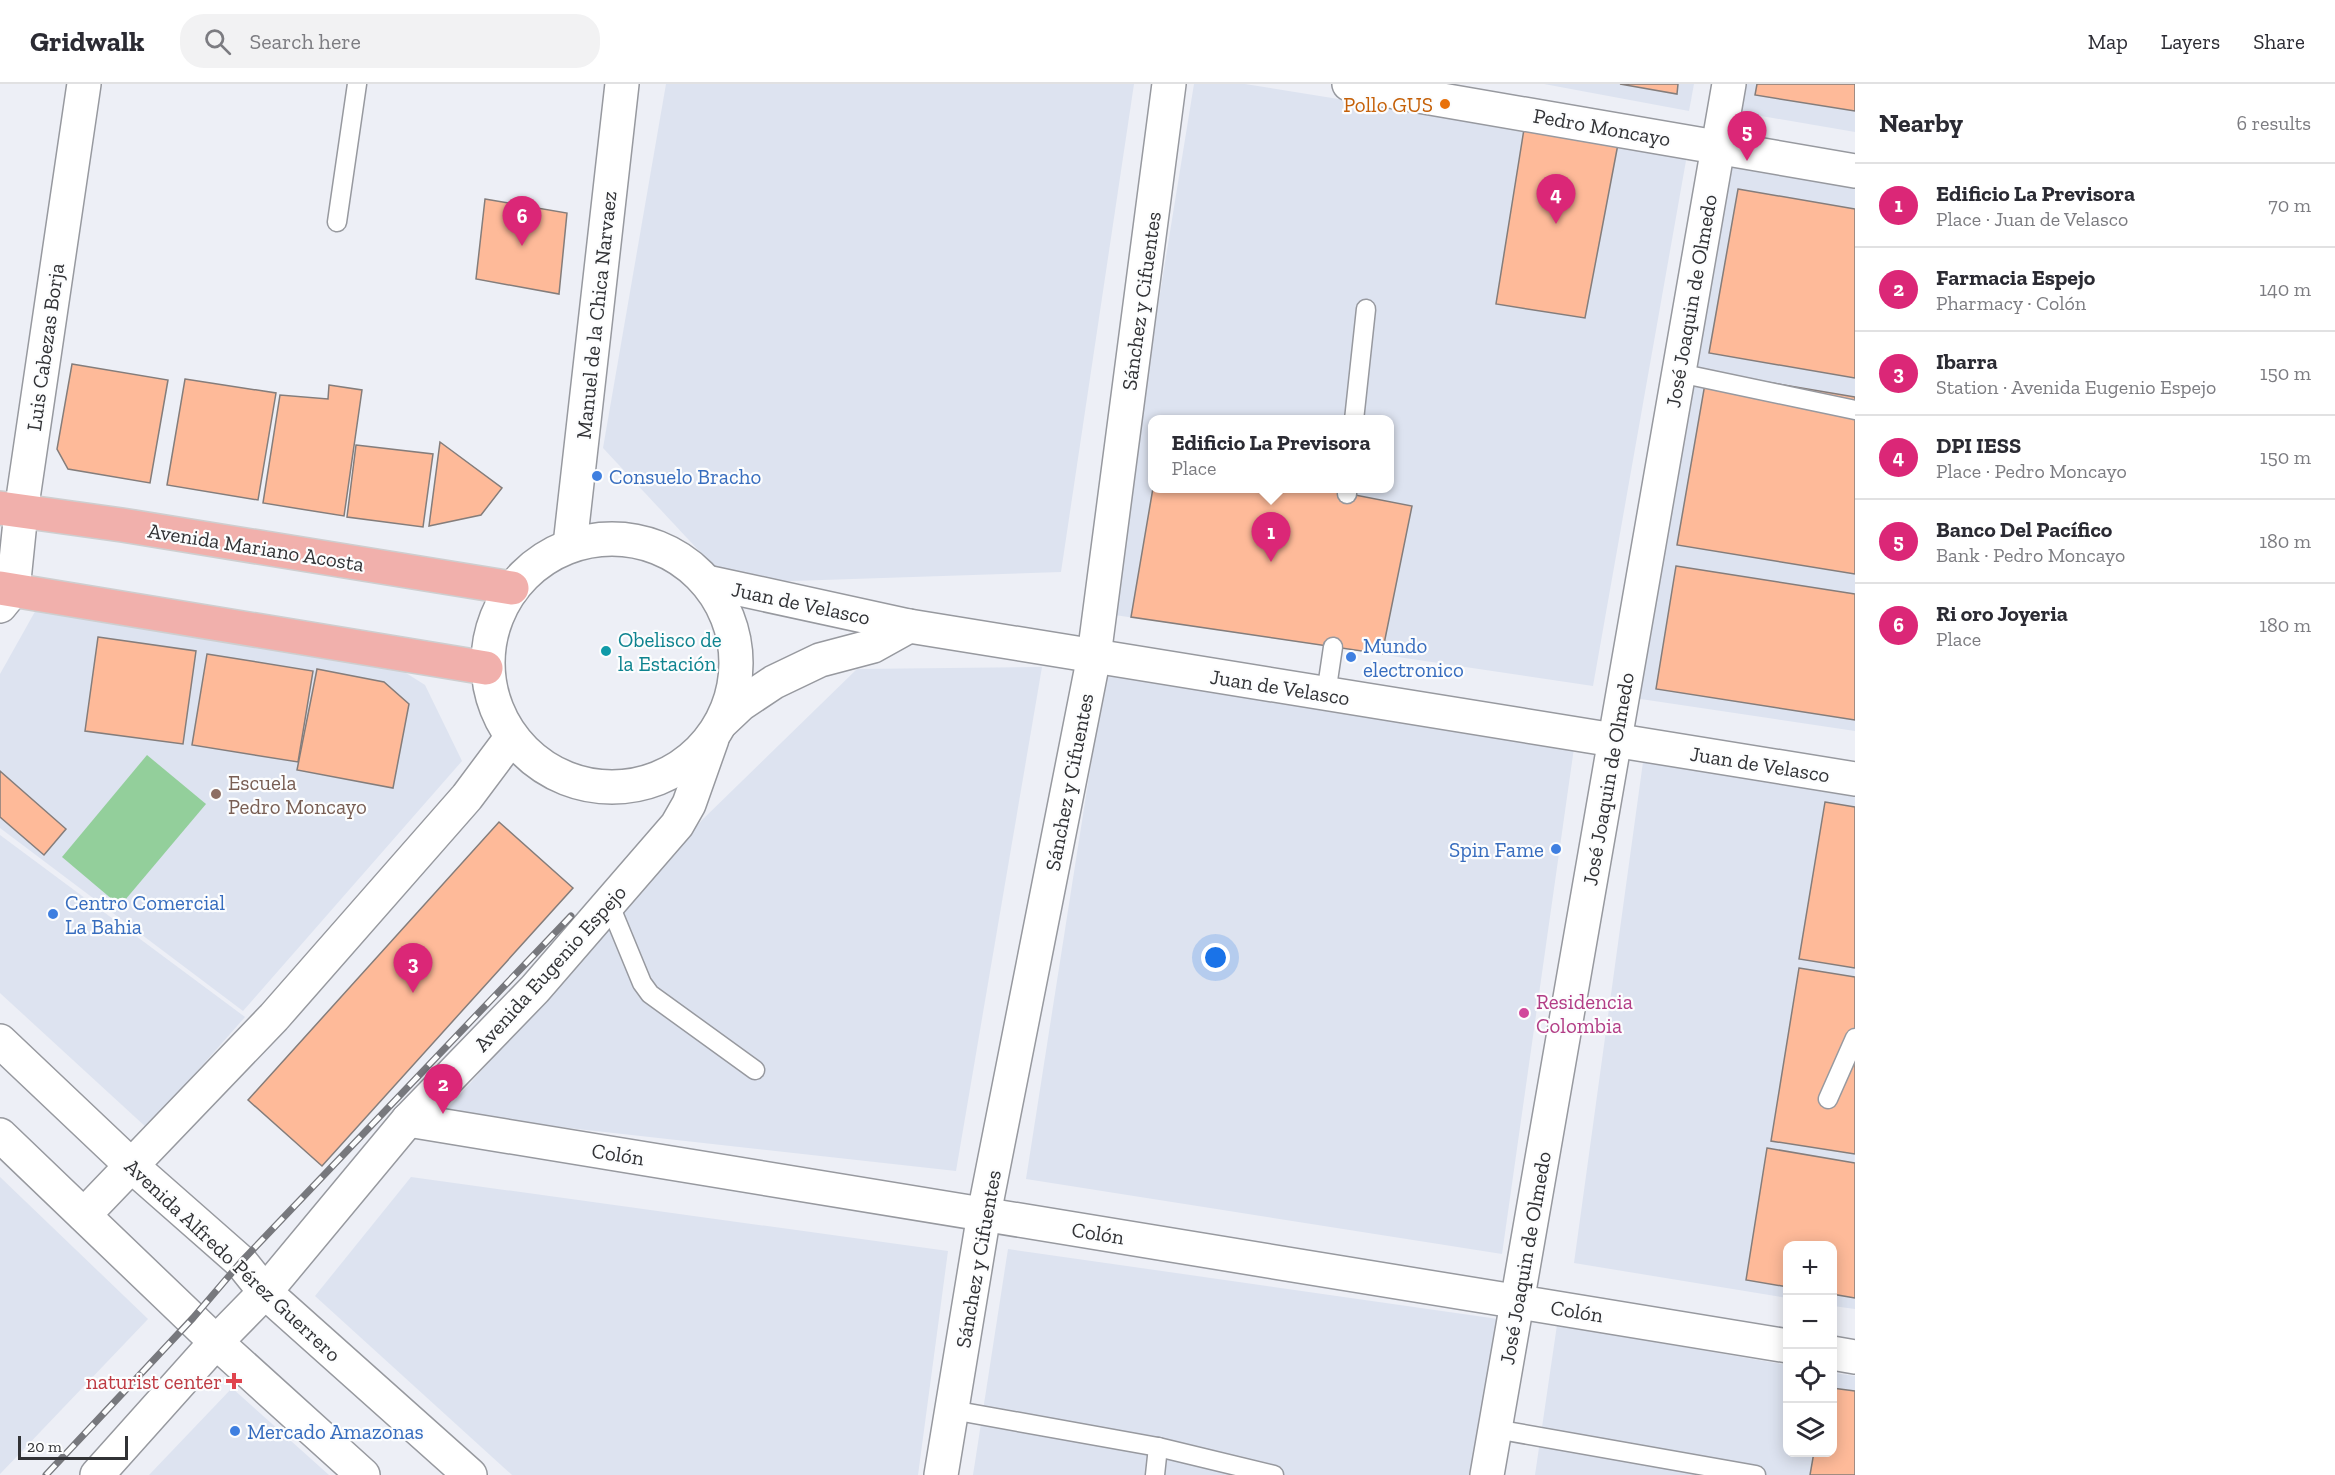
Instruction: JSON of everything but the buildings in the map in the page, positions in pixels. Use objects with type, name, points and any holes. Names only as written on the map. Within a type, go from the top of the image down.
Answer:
[{"type":"main road","name":"Avenida Mariano Acosta","points":[[11,510],[134,527],[512,588]]},
{"type":"main road","points":[[4,595],[486,668]]},
{"type":"street","name":"Luis Cabezas Borja","points":[[4,595],[11,510],[84,84]]},
{"type":"street","name":"Manuel de la Chica Narvaez","points":[[570,546],[622,84]]},
{"type":"street","name":"Sánchez y Cifuentes","points":[[941,1475],[984,1214],[1094,656],[1169,84]]},
{"type":"street","name":"Pedro Moncayo","points":[[1349,84],[1420,90],[1855,171]]},
{"type":"street","name":"José Joaquin de Olmedo","points":[[1487,1475],[1729,84]]},
{"type":"street","points":[[707,582],[679,558],[645,543],[607,538],[570,546],[538,562],[512,588],[492,626],[486,668],[493,705],[511,738],[539,765],[573,782],[611,788],[650,782],[684,765],[741,704],[774,682],[820,660],[873,646],[909,626]]},
{"type":"street","name":"Juan de Velasco","points":[[707,582],[909,626],[1855,779]]},
{"type":"street","name":"Avenida Eugenio Espejo","points":[[97,1475],[216,1342],[265,1292],[408,1120],[535,989],[677,825],[689,804],[735,686],[737,649],[728,614],[707,582]]},
{"type":"street","points":[[84,1215],[133,1167],[274,1017],[467,797],[511,738]]},
{"type":"street","name":"Avenida Alfredo Pérez Guerrero","points":[[0,1041],[133,1167],[241,1262],[265,1292],[470,1475]]},
{"type":"street","name":"Colón","points":[[408,1120],[1783,1345]]},
{"type":"street","points":[[0,1135],[216,1342],[363,1475]]},
{"type":"street","points":[[1837,1354],[1855,1357]]},
{"type":"lane","points":[[337,222],[357,84]]},
{"type":"lane","points":[[1355,415],[1366,309]]},
{"type":"lane","points":[[1679,373],[1855,410]]},
{"type":"lane","points":[[1326,694],[1333,647]]},
{"type":"lane","points":[[609,903],[642,984],[650,994],[755,1071]]},
{"type":"lane","points":[[1828,1100],[1855,1038]]},
{"type":"lane","points":[[952,1410],[1158,1447],[1274,1475]]},
{"type":"lane","points":[[1495,1429],[1756,1475]]},
{"type":"lane","points":[[1155,1475],[1158,1447]]},
{"type":"shaded area","points":[[666,84],[1134,84],[1061,572],[729,583],[603,448]]},
{"type":"shaded area","points":[[1194,84],[1245,84],[1687,155],[1593,686],[1108,614]]},
{"type":"shaded area","points":[[1544,84],[1694,84],[1689,111]]},
{"type":"shaded area","points":[[1743,84],[1855,84],[1855,132],[1738,112]]},
{"type":"shaded area","points":[[1731,167],[1855,188],[1855,731],[1634,698]]},
{"type":"shaded area","name":"Escuela Pedro Moncayo","points":[[37,608],[387,661],[425,685],[462,761],[243,1011],[0,828],[0,674]]},
{"type":"shaded area","points":[[1042,667],[956,1171],[443,1114],[702,820],[857,669]]},
{"type":"shaded area","points":[[1105,674],[1574,748],[1502,1254],[1026,1179]]},
{"type":"shaded area","points":[[1643,762],[1855,797],[1855,1309],[1837,1307],[1837,1241],[1783,1241],[1783,1297],[1574,1263]]},
{"type":"shaded area","name":"Centro Comercial La Bahia","points":[[0,835],[245,1017],[147,1128],[0,993]]},
{"type":"shaded area","points":[[0,1177],[148,1319],[0,1474]]},
{"type":"shaded area","points":[[411,1177],[948,1251],[918,1475],[512,1475],[315,1296]]},
{"type":"shaded area","points":[[1008,1249],[1505,1320],[1484,1475],[973,1475]]},
{"type":"shaded area","points":[[1557,1325],[1783,1364],[1783,1457],[1837,1457],[1837,1374],[1855,1376],[1855,1475],[1535,1475]]},
{"type":"shaded area","name":"Mercado Amazonas","points":[[232,1388],[329,1475],[149,1475]]},
{"type":"green space","points":[[147,755],[206,804],[120,906],[62,857]]},
{"type":"railway","points":[[46,1475],[193,1318],[241,1262],[571,916]]},
{"type":"place","name":"Pollo GUS","points":[[1445,104]]},
{"type":"place","name":"Banco Del Pacífico","points":[[1747,161]]},
{"type":"place","name":"DPI IESS","points":[[1556,224]]},
{"type":"place","name":"Ri oro Joyeria","points":[[522,246]]},
{"type":"place","name":"Consuelo Bracho","points":[[597,476]]},
{"type":"place","name":"Edificio La Previsora","points":[[1271,562]]},
{"type":"place","name":"Obelisco de la Estación","points":[[606,651]]},
{"type":"place","name":"Mundo electronico","points":[[1351,657]]},
{"type":"place","name":"Escuela Pedro Moncayo","points":[[216,794]]},
{"type":"place","name":"Spin Fame","points":[[1556,849]]},
{"type":"place","name":"Centro Comercial La Bahia","points":[[53,914]]},
{"type":"place","name":"Ibarra","points":[[413,993]]},
{"type":"place","name":"Residencia Colombia","points":[[1524,1013]]},
{"type":"place","name":"Farmacia Espejo","points":[[443,1114]]},
{"type":"place","name":"naturist center","points":[[234,1381]]},
{"type":"place","name":"Mercado Amazonas","points":[[235,1431]]}]
